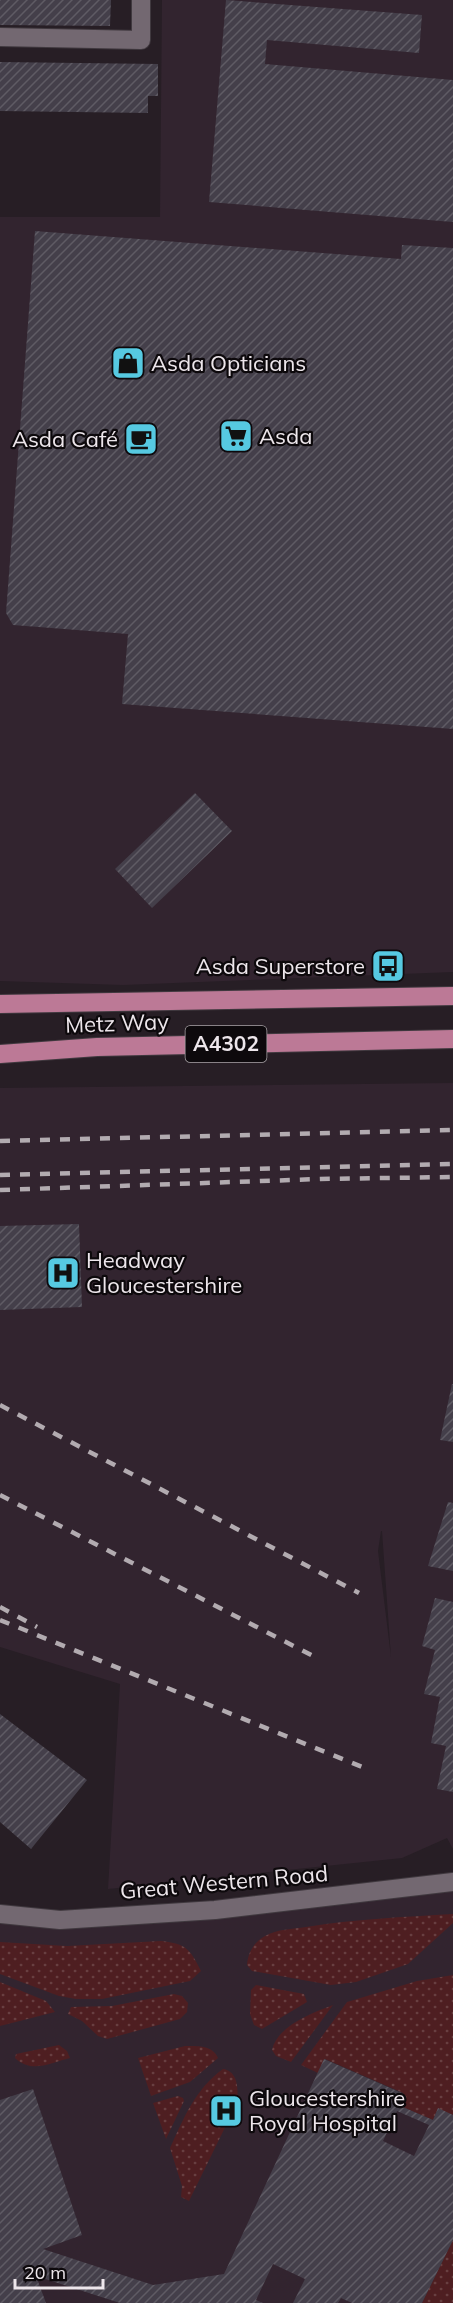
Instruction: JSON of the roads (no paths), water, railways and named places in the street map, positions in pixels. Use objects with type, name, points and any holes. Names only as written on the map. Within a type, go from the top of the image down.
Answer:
[{"type":"main road","name":"Metz Way","points":[[0,1004],[453,996]]},
{"type":"main road","name":"Metz Way","points":[[0,1054],[97,1047],[453,1039]]},
{"type":"street","points":[[0,37],[141,40],[141,0]]},
{"type":"street","name":"Great Western Road","points":[[0,1914],[60,1920],[215,1910],[453,1882]]},
{"type":"railway","points":[[0,1141],[453,1130]]},
{"type":"railway","points":[[0,1175],[453,1164]]},
{"type":"railway","points":[[0,1190],[320,1179],[453,1177]]},
{"type":"railway","points":[[0,1405],[359,1593]]},
{"type":"railway","points":[[0,1495],[319,1659]]},
{"type":"railway","points":[[0,1607],[37,1627]]},
{"type":"railway","points":[[0,1620],[367,1769]]},
{"type":"place","name":"Asda Opticians","points":[[128,363]]},
{"type":"place","name":"Asda","points":[[236,436]]},
{"type":"place","name":"Asda Café","points":[[141,439]]},
{"type":"place","name":"Asda Superstore","points":[[388,966]]},
{"type":"place","name":"Headway Gloucestershire","points":[[63,1273]]},
{"type":"place","name":"Gloucestershire Royal Hospital","points":[[226,2111]]}]
